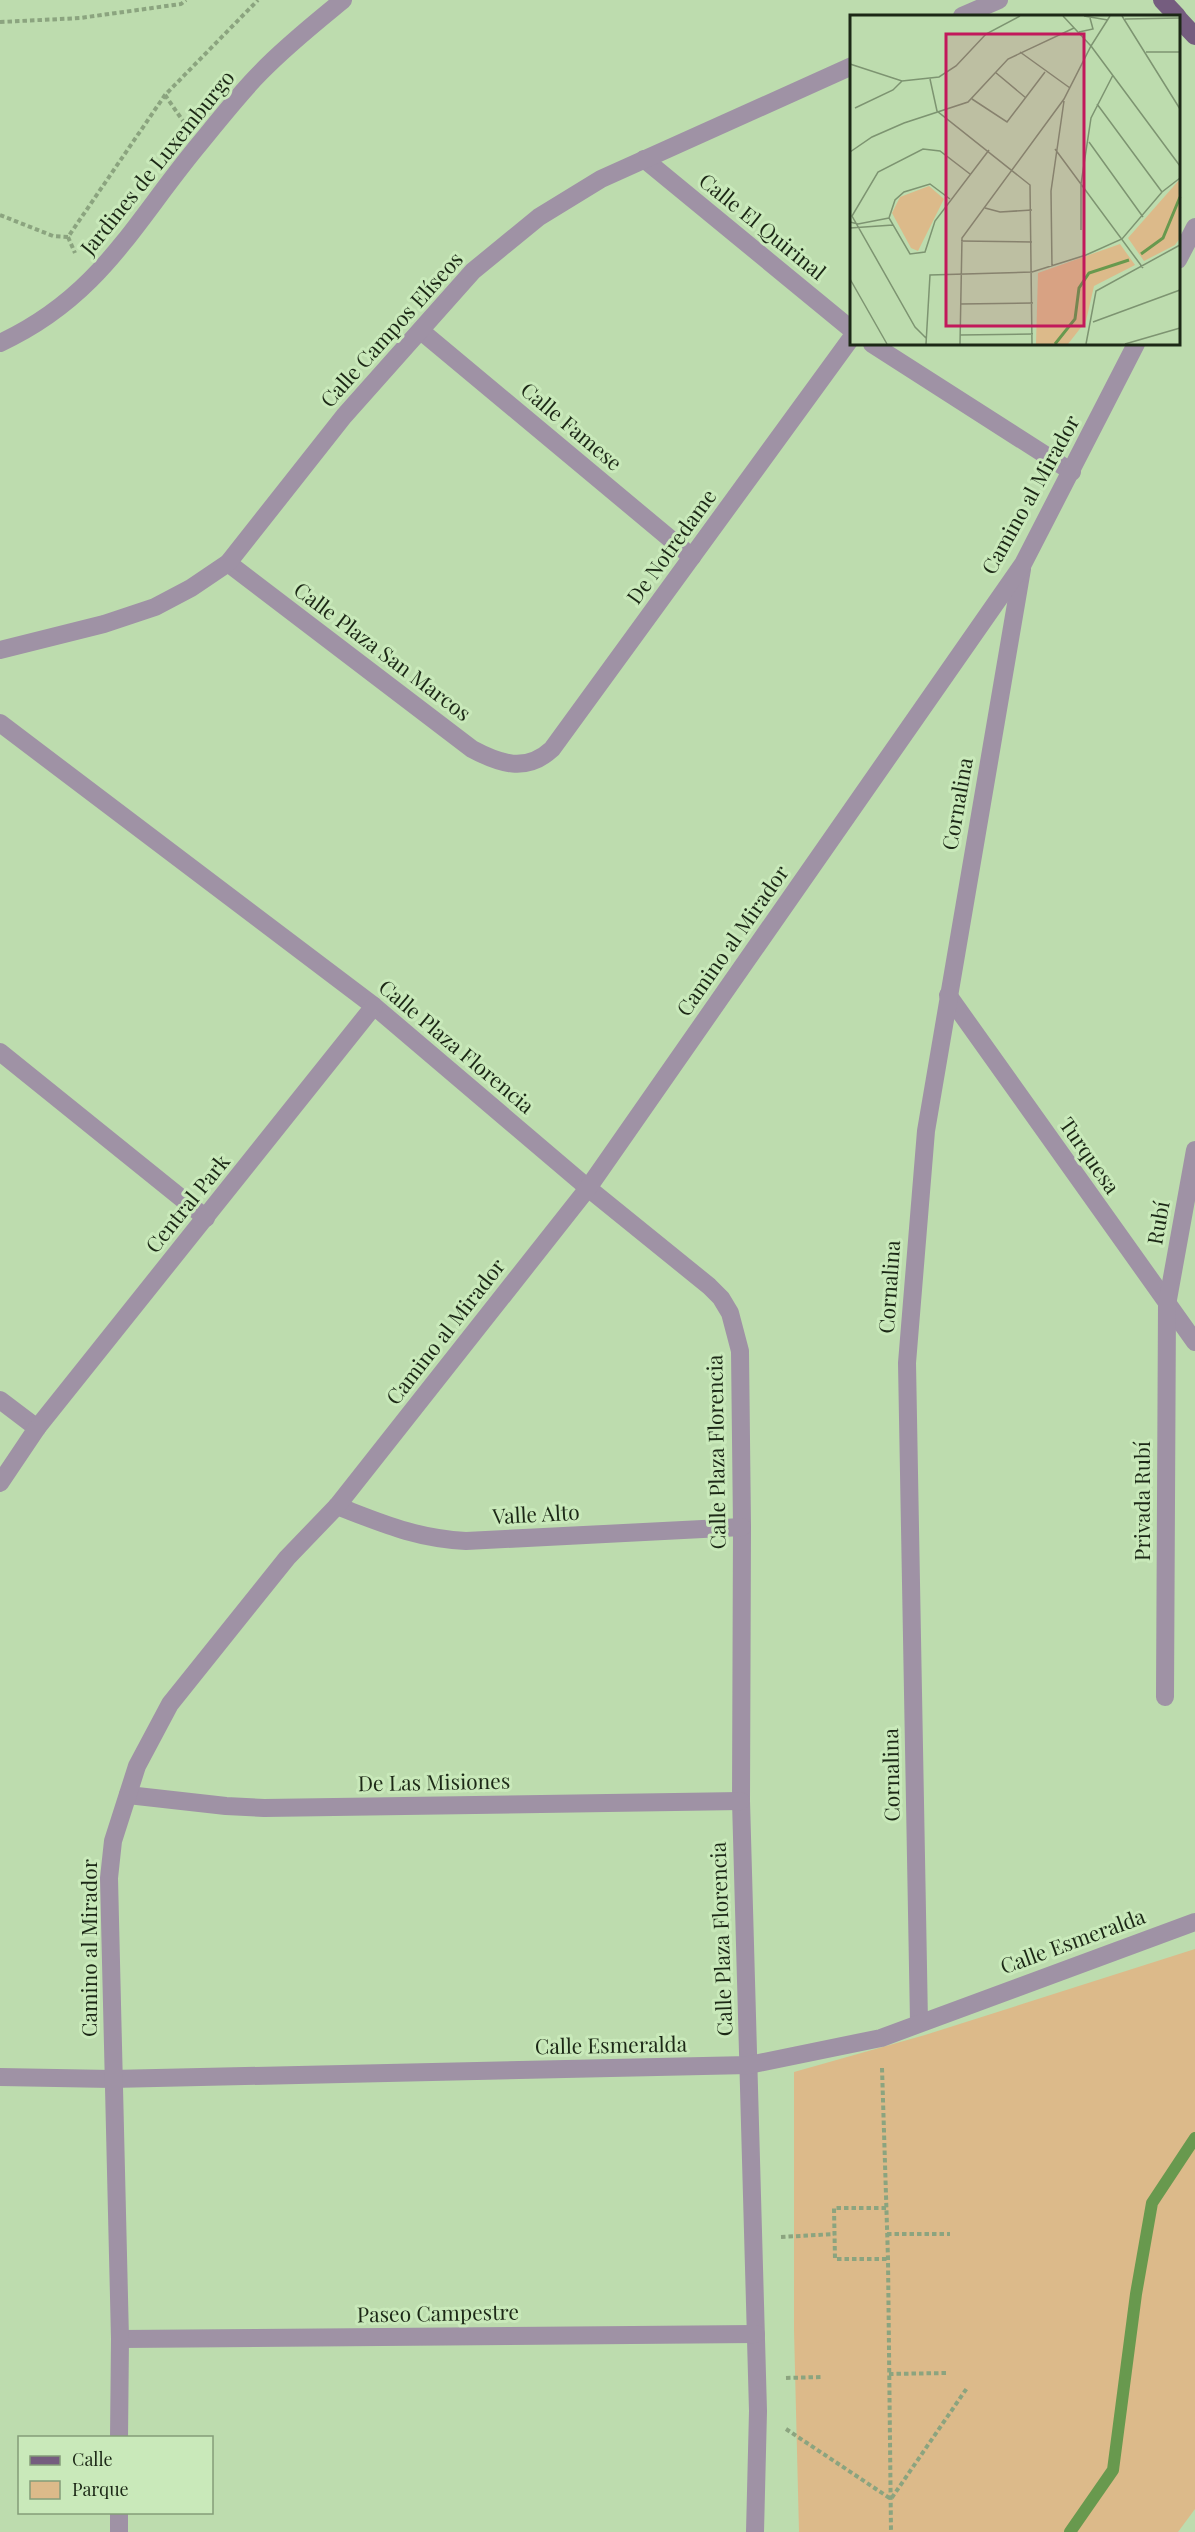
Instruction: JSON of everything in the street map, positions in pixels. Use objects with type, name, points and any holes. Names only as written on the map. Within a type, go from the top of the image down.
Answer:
[{"type":"main road","points":[[1162,0],[1176,15]]},
{"type":"main road","points":[[1180,19],[1195,36]]},
{"type":"street","name":"Jardines de Luxemburgo","points":[[0,343],[56,311],[89,283],[122,247],[199,144],[260,72],[343,0]]},
{"type":"street","points":[[964,15],[999,0]]},
{"type":"street","name":"Calle Campos Elíseos","points":[[0,650],[104,624],[155,607],[192,588],[228,563],[344,416],[473,271],[539,217],[601,179],[850,67]]},
{"type":"street","name":"Calle El Quirinal","points":[[644,159],[850,328]]},
{"type":"street","points":[[1180,258],[1195,227]]},
{"type":"street","name":"Calle Famese","points":[[421,331],[693,557]]},
{"type":"street","name":"De Notredame","points":[[515,764],[542,758],[552,749],[850,340]]},
{"type":"street","points":[[874,345],[1072,472]]},
{"type":"street","name":"Camino al Mirador","points":[[119,2436],[120,2339],[109,1878],[113,1841],[137,1766],[150,1739],[183,1684],[287,1558],[337,1506],[588,1188],[1023,564],[1136,345]]},
{"type":"street","name":"Calle Plaza San Marcos","points":[[228,563],[472,749],[489,758],[515,764]]},
{"type":"street","name":"Cornalina","points":[[919,2022],[907,1363],[926,1131],[1023,564]]},
{"type":"street","name":"Calle Plaza Florencia","points":[[0,723],[374,1006],[588,1188],[709,1286],[730,1312],[740,1351],[741,1801],[758,2411],[755,2532]]},
{"type":"street","name":"Turquesa","points":[[948,995],[1195,1342]]},
{"type":"street","name":"Central Park","points":[[0,1483],[37,1428],[374,1006]]},
{"type":"street","points":[[0,1053],[206,1218]]},
{"type":"street","name":"Rubí","points":[[1167,1305],[1195,1150]]},
{"type":"street","name":"Privada Rubí","points":[[1165,1697],[1167,1305]]},
{"type":"street","points":[[0,1400],[37,1428]]},
{"type":"street","name":"Valle Alto","points":[[337,1506],[410,1533],[434,1539],[466,1541],[742,1527]]},
{"type":"street","name":"De Las Misiones","points":[[128,1795],[264,1808],[741,1801]]},
{"type":"street","name":"Calle Esmeralda","points":[[0,2077],[112,2079],[749,2065],[881,2038],[919,2022],[1195,1922]]},
{"type":"street","name":"Paseo Campestre","points":[[120,2339],[756,2334]]},
{"type":"street","points":[[119,2514],[119,2532]]},
{"type":"path","points":[[0,22],[80,18],[181,4],[186,0]]},
{"type":"path","points":[[0,215],[53,236],[68,237],[165,95],[258,0]]},
{"type":"path","points":[[881,2038],[888,2259],[891,2532]]},
{"type":"path","points":[[886,2208],[834,2208],[834,2234],[835,2259],[888,2259]]},
{"type":"path","points":[[753,2238],[834,2234]]},
{"type":"path","points":[[887,2234],[950,2234]]},
{"type":"path","points":[[889,2374],[947,2373]]},
{"type":"path","points":[[891,2499],[967,2388]]},
{"type":"path","points":[[758,2411],[891,2499]]},
{"type":"green space","points":[[1195,1949],[1195,2509],[1178,2532],[799,2532],[794,2330],[794,2072],[925,2035]]},
{"type":"waterway","points":[[1070,2532],[1113,2470],[1136,2294],[1152,2203],[1195,2138]]}]
